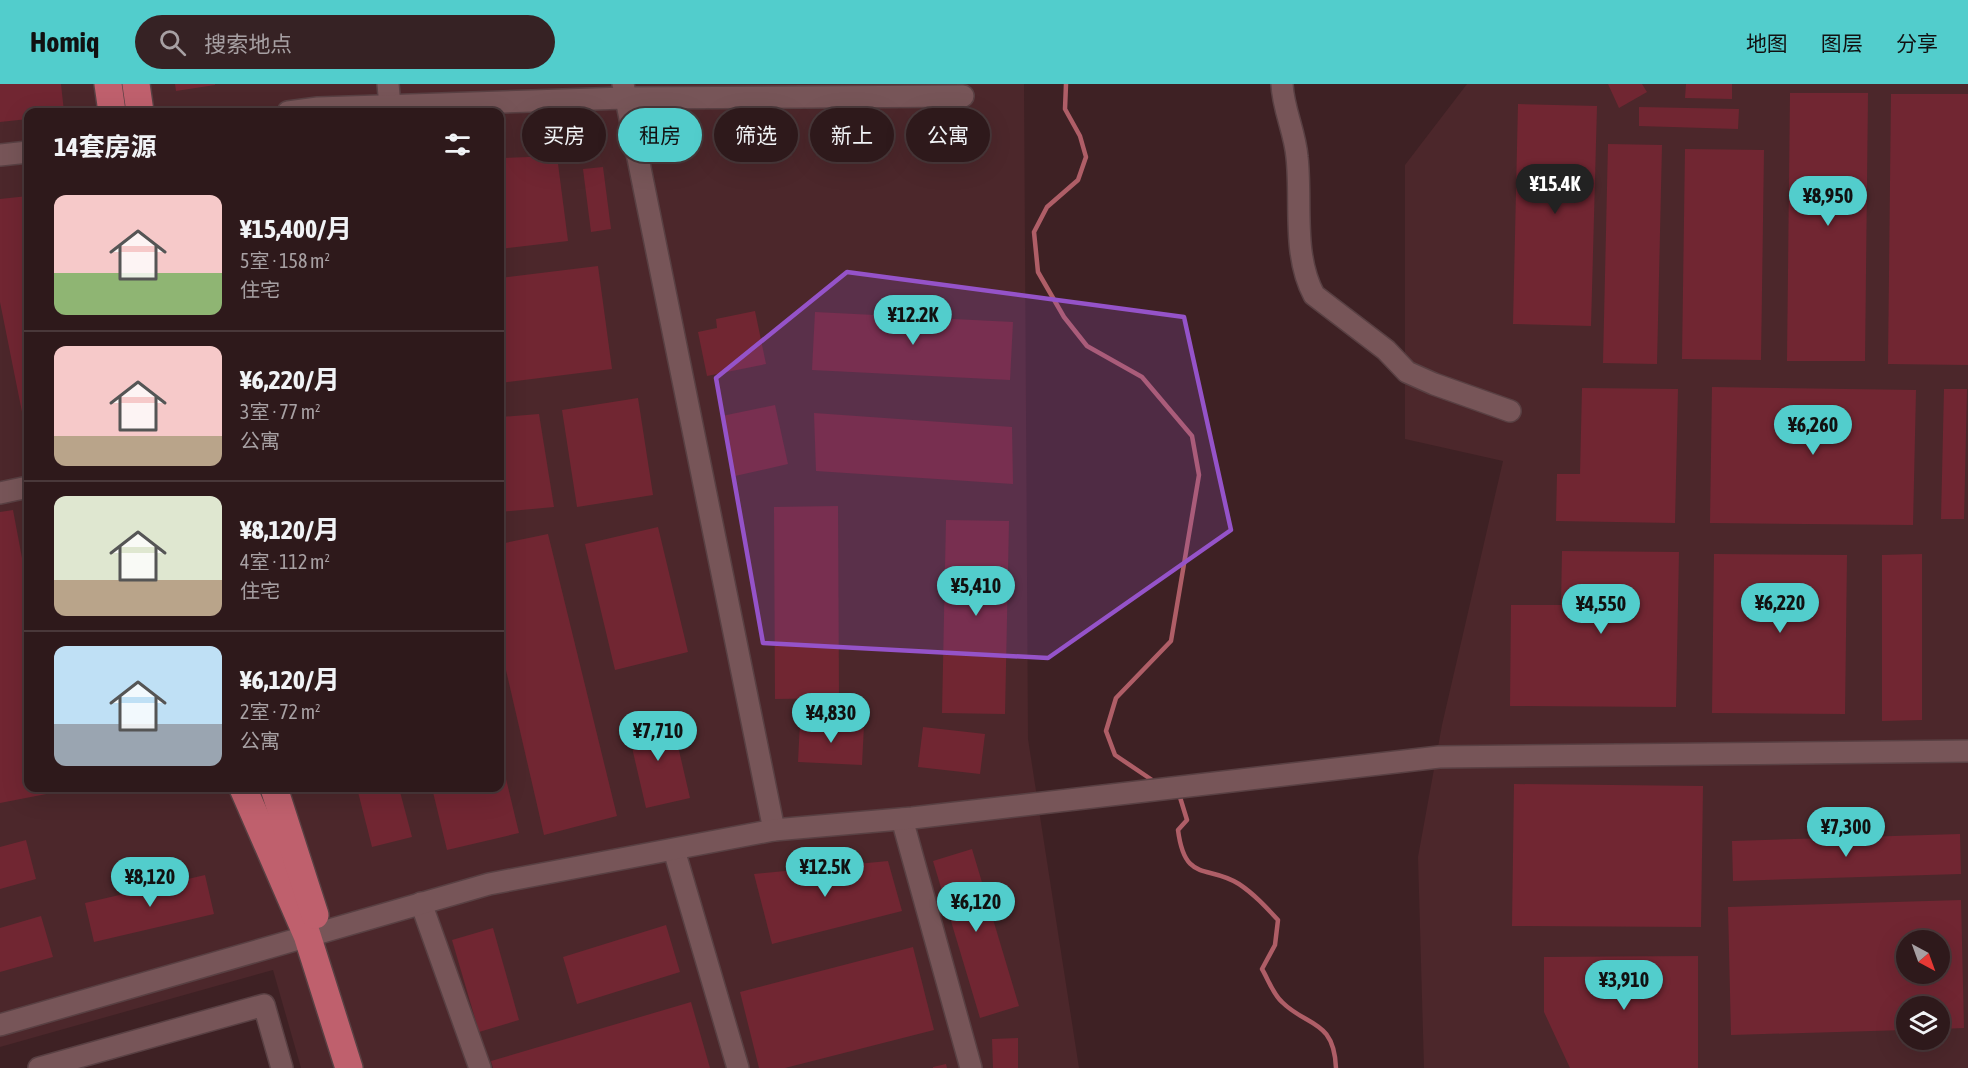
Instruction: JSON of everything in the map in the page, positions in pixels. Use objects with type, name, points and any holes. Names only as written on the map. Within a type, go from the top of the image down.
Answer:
[{"type":"main road","points":[[108,84],[111,108]]},
{"type":"main road","points":[[136,84],[139,108]]},
{"type":"main road","points":[[245,792],[314,933],[362,1068]]},
{"type":"main road","points":[[275,792],[349,1068]]},
{"type":"street","points":[[388,84],[390,106]]},
{"type":"street","points":[[1282,84],[1283,98],[1297,155],[1299,229],[1303,258],[1307,283],[1314,295],[1386,350],[1407,372],[1510,411]]},
{"type":"street","points":[[624,91],[774,830]]},
{"type":"street","points":[[318,108],[390,106],[624,91],[963,96]]},
{"type":"street","points":[[0,155],[24,152]]},
{"type":"street","points":[[0,493],[24,488]]},
{"type":"street","points":[[0,1025],[489,884],[774,830],[902,819],[1439,757],[1968,751]]},
{"type":"street","points":[[902,819],[971,1068]]},
{"type":"street","points":[[674,850],[738,1068]]},
{"type":"street","points":[[421,903],[480,1068]]},
{"type":"street","points":[[39,1068],[264,1005],[282,1068]]},
{"type":"highlighted area","points":[[847,272],[1184,317],[1231,530],[1048,658],[763,643],[716,378]]},
{"type":"shaded area","points":[[0,84],[1024,84],[1028,739],[1079,1068],[301,1068],[273,970],[0,1047]]},
{"type":"shaded area","points":[[1467,84],[1968,84],[1968,1068],[1424,1068],[1418,857],[1442,725],[1503,461],[1405,439],[1405,165]]},
{"type":"building","points":[[0,84],[61,84],[64,108],[24,108],[24,119],[0,122]]},
{"type":"building","points":[[175,84],[215,84],[215,85],[176,91]]},
{"type":"building","points":[[1608,84],[1642,84],[1647,92],[1619,108]]},
{"type":"building","points":[[1686,84],[1732,84],[1732,99],[1685,98]]},
{"type":"building","points":[[1790,93],[1868,93],[1865,361],[1787,361]]},
{"type":"building","points":[[1891,94],[1968,94],[1968,365],[1888,364]]},
{"type":"building","points":[[1518,104],[1597,106],[1591,326],[1513,324]]},
{"type":"building","points":[[1639,107],[1739,109],[1738,129],[1639,126]]},
{"type":"building","points":[[1608,144],[1662,145],[1657,364],[1603,363]]},
{"type":"building","points":[[1685,149],[1764,150],[1761,360],[1682,359]]},
{"type":"building","points":[[522,157],[522,162],[558,162],[568,241],[504,249],[504,158]]},
{"type":"building","points":[[603,167],[611,229],[591,232],[583,169]]},
{"type":"building","points":[[24,196],[24,422],[0,302],[0,199]]},
{"type":"building","points":[[598,266],[612,369],[504,382],[504,278]]},
{"type":"building","points":[[755,311],[766,364],[707,376],[698,332],[717,328],[716,319]]},
{"type":"building","points":[[815,312],[1013,322],[1010,380],[812,370]]},
{"type":"building","points":[[1712,387],[1916,390],[1913,525],[1710,523]]},
{"type":"building","points":[[1582,388],[1678,389],[1675,523],[1556,521],[1557,474],[1580,474]]},
{"type":"building","points":[[1944,389],[1967,389],[1964,519],[1941,519]]},
{"type":"building","points":[[638,398],[653,495],[577,507],[562,410]]},
{"type":"building","points":[[775,405],[788,464],[735,476],[722,416]]},
{"type":"building","points":[[814,413],[1012,427],[1013,484],[816,471]]},
{"type":"building","points":[[539,414],[554,507],[504,512],[504,417]]},
{"type":"building","points":[[838,506],[839,698],[775,699],[774,507]]},
{"type":"building","points":[[13,510],[24,569],[24,792],[57,792],[0,803],[0,512]]},
{"type":"building","points":[[946,520],[1009,521],[1005,714],[942,713]]},
{"type":"building","points":[[658,527],[688,652],[615,670],[585,544]]},
{"type":"building","points":[[548,534],[617,816],[544,835],[504,661],[504,543]]},
{"type":"building","points":[[1562,551],[1679,552],[1676,707],[1510,706],[1511,605],[1561,605]]},
{"type":"building","points":[[1714,554],[1847,555],[1845,714],[1712,713]]},
{"type":"building","points":[[1922,554],[1922,720],[1882,721],[1882,555]]},
{"type":"building","points":[[671,716],[690,798],[646,808],[627,726]]},
{"type":"building","points":[[800,722],[864,725],[862,765],[798,762]]},
{"type":"building","points":[[923,727],[985,734],[980,774],[918,767]]},
{"type":"building","points":[[504,771],[519,833],[447,850],[433,792],[504,792]]},
{"type":"building","points":[[1514,784],[1703,786],[1701,927],[1512,926]]},
{"type":"building","points":[[358,792],[400,792],[412,837],[372,847]]},
{"type":"building","points":[[1960,834],[1961,874],[1733,881],[1732,841]]},
{"type":"building","points":[[26,840],[36,879],[0,889],[0,847]]},
{"type":"building","points":[[972,849],[1019,1006],[980,1018],[933,861]]},
{"type":"building","points":[[888,861],[902,911],[772,944],[754,874]]},
{"type":"building","points":[[205,875],[214,914],[94,942],[85,903]]},
{"type":"building","points":[[1961,900],[1964,1028],[1950,1029],[1950,996],[1896,996],[1896,1030],[1731,1035],[1728,907]]},
{"type":"building","points":[[41,916],[53,957],[0,972],[0,928]]},
{"type":"building","points":[[666,925],[680,972],[577,1004],[563,957]]},
{"type":"building","points":[[493,928],[519,1020],[479,1032],[452,940]]},
{"type":"building","points":[[913,947],[934,1030],[785,1068],[759,1068],[740,992]]},
{"type":"building","points":[[1698,956],[1698,1068],[1570,1068],[1544,1012],[1544,957]]},
{"type":"building","points":[[691,1002],[710,1068],[493,1068],[491,1061]]},
{"type":"building","points":[[1018,1038],[1018,1068],[993,1068],[992,1039]]},
{"type":"building","points":[[946,1064],[947,1068],[933,1068],[933,1067]]},
{"type":"waterway","points":[[1066,84],[1065,109],[1080,136],[1086,157],[1078,180],[1047,207],[1034,232],[1038,272],[1064,317],[1087,346],[1142,377],[1192,436],[1199,475],[1171,641],[1116,698],[1106,731],[1115,755],[1155,782]]},
{"type":"waterway","points":[[1179,794],[1187,820],[1178,830],[1186,858],[1192,866],[1200,870],[1228,878],[1239,884],[1255,896],[1278,920],[1275,945],[1262,969],[1279,999],[1291,1010],[1325,1032],[1334,1052],[1336,1068]]}]
